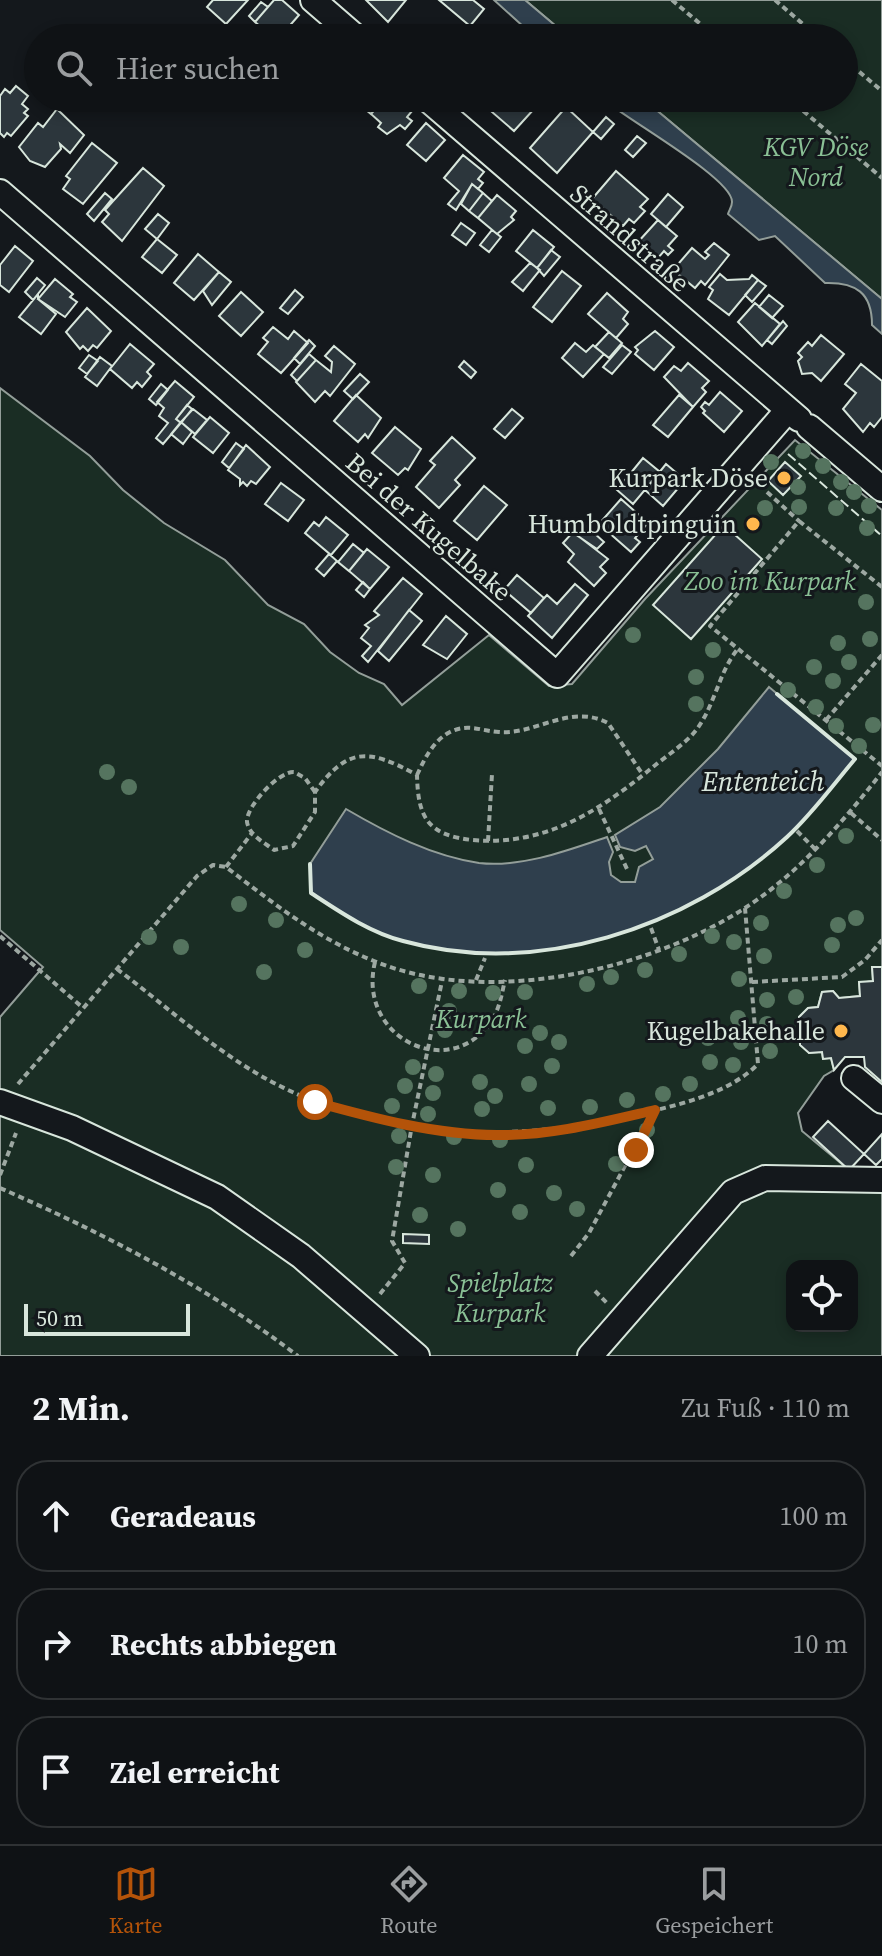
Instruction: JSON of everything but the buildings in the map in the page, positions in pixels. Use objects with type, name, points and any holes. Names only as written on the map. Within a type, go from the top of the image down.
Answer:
[{"type":"street","points":[[313,0],[341,24]]},
{"type":"street","name":"Strandstraße","points":[[442,112],[882,489]]},
{"type":"street","name":"Bei der Kugelbake","points":[[0,192],[557,675],[798,419]]},
{"type":"street","points":[[854,1078],[882,1101]]},
{"type":"street","points":[[4,1103],[110,1145],[217,1197],[301,1256],[417,1356]]},
{"type":"street","points":[[590,1356],[733,1192],[765,1178],[882,1180]]},
{"type":"path","points":[[672,0],[700,24]]},
{"type":"path","points":[[775,0],[803,24]]},
{"type":"path","points":[[858,71],[882,91]]},
{"type":"path","points":[[804,112],[882,178]]},
{"type":"path","points":[[767,492],[882,587]]},
{"type":"path","points":[[4,1103],[82,1007],[197,876],[213,865],[226,867],[293,918],[375,962],[442,981],[568,976],[634,961],[745,908],[816,850],[882,769],[710,626],[799,521]]},
{"type":"path","points":[[643,775],[608,723],[599,718],[574,716],[501,733],[471,727],[454,730],[436,743],[417,775],[419,805],[430,825],[454,838],[488,841],[547,834],[599,809],[643,775],[691,736],[703,720],[737,650]]},
{"type":"path","points":[[826,720],[882,655]]},
{"type":"path","points":[[315,792],[342,760],[354,756],[373,757],[417,775]]},
{"type":"path","points":[[294,772],[305,778],[315,792],[315,812],[293,846],[274,850],[252,833],[247,822],[249,812],[278,776],[294,772]]},
{"type":"path","points":[[488,841],[492,774]]},
{"type":"path","points":[[599,809],[627,869]]},
{"type":"path","points":[[850,812],[882,840]]},
{"type":"path","points":[[797,831],[816,850]]},
{"type":"path","points":[[226,867],[252,833]]},
{"type":"path","points":[[117,969],[249,1069],[315,1102],[372,1118],[496,1135],[578,1128],[655,1110],[739,1083],[758,1064],[745,908]]},
{"type":"path","points":[[651,928],[659,950]]},
{"type":"path","points":[[0,936],[82,1007]]},
{"type":"path","points":[[752,982],[842,977],[865,960],[882,940]]},
{"type":"path","points":[[476,980],[485,958]]},
{"type":"path","points":[[375,962],[371,993],[377,1012],[394,1033],[427,1050],[462,1046],[487,1028],[499,1007],[505,980]]},
{"type":"path","points":[[365,1312],[405,1263],[392,1241],[442,981]]},
{"type":"path","points":[[571,1256],[589,1233],[655,1110]]},
{"type":"path","points":[[0,1175],[16,1134]]},
{"type":"path","points":[[0,1188],[149,1259],[212,1296],[298,1356]]},
{"type":"green space","name":"KGV Döse Nord","points":[[525,0],[882,0],[882,299],[659,112],[858,112],[858,24],[553,24]]},
{"type":"green space","name":"Kurpark","points":[[0,388],[90,456],[123,490],[164,523],[225,560],[268,605],[304,624],[330,652],[359,673],[384,684],[402,705],[489,635],[549,686],[572,684],[645,599],[795,440],[882,510],[882,967],[872,967],[873,981],[859,983],[860,996],[839,998],[833,991],[822,992],[818,1007],[808,1008],[799,1017],[809,1053],[822,1052],[823,1059],[831,1058],[834,1070],[824,1076],[798,1113],[802,1131],[849,1170],[801,1167],[753,1174],[581,1356],[429,1356],[296,1244],[0,1094],[0,1017],[43,967],[0,930]]},
{"type":"green space","points":[[0,1109],[143,1167],[264,1236],[406,1356],[0,1356]]},
{"type":"green space","points":[[882,1180],[882,1356],[595,1356],[733,1192]]},
{"type":"water","points":[[494,0],[525,0],[553,24],[521,24]]},
{"type":"water","points":[[620,112],[659,112],[882,299],[882,334],[872,325],[869,305],[860,292],[853,287],[825,283],[775,236],[759,240],[728,214],[732,202],[728,191],[697,164]]},
{"type":"water","name":"Ententeich","points":[[769,687],[855,759],[787,837],[747,869],[704,897],[657,920],[607,937],[557,949],[505,953],[454,951],[403,941],[378,932],[311,893],[310,864],[346,809],[410,842],[444,855],[479,863],[528,860],[607,837],[613,852],[609,862],[611,875],[621,882],[635,882],[639,867],[653,859],[646,846],[635,851],[620,847],[615,835],[660,807],[718,749]]},
{"type":"fence","points":[[788,454],[882,536]]},
{"type":"wall","points":[[310,864],[311,893],[344,914],[390,937],[454,951],[505,953],[557,949],[607,937],[657,920],[704,897],[747,869],[787,837],[855,759],[777,694]]},
{"type":"place","name":"Kurpark Döse","points":[[784,478]]},
{"type":"place","name":"Humboldtpinguin","points":[[753,524]]},
{"type":"place","name":"Kugelbakehalle","points":[[841,1031]]},
{"type":"route","points":[[315,1102],[372,1118],[496,1135],[578,1128],[655,1110],[636,1150]]},
{"type":"park label","name":"Zoo im Kurpark","points":[[770,581]]},
{"type":"park label","name":"Spielplatz Kurpark","points":[[500,1298]]}]
